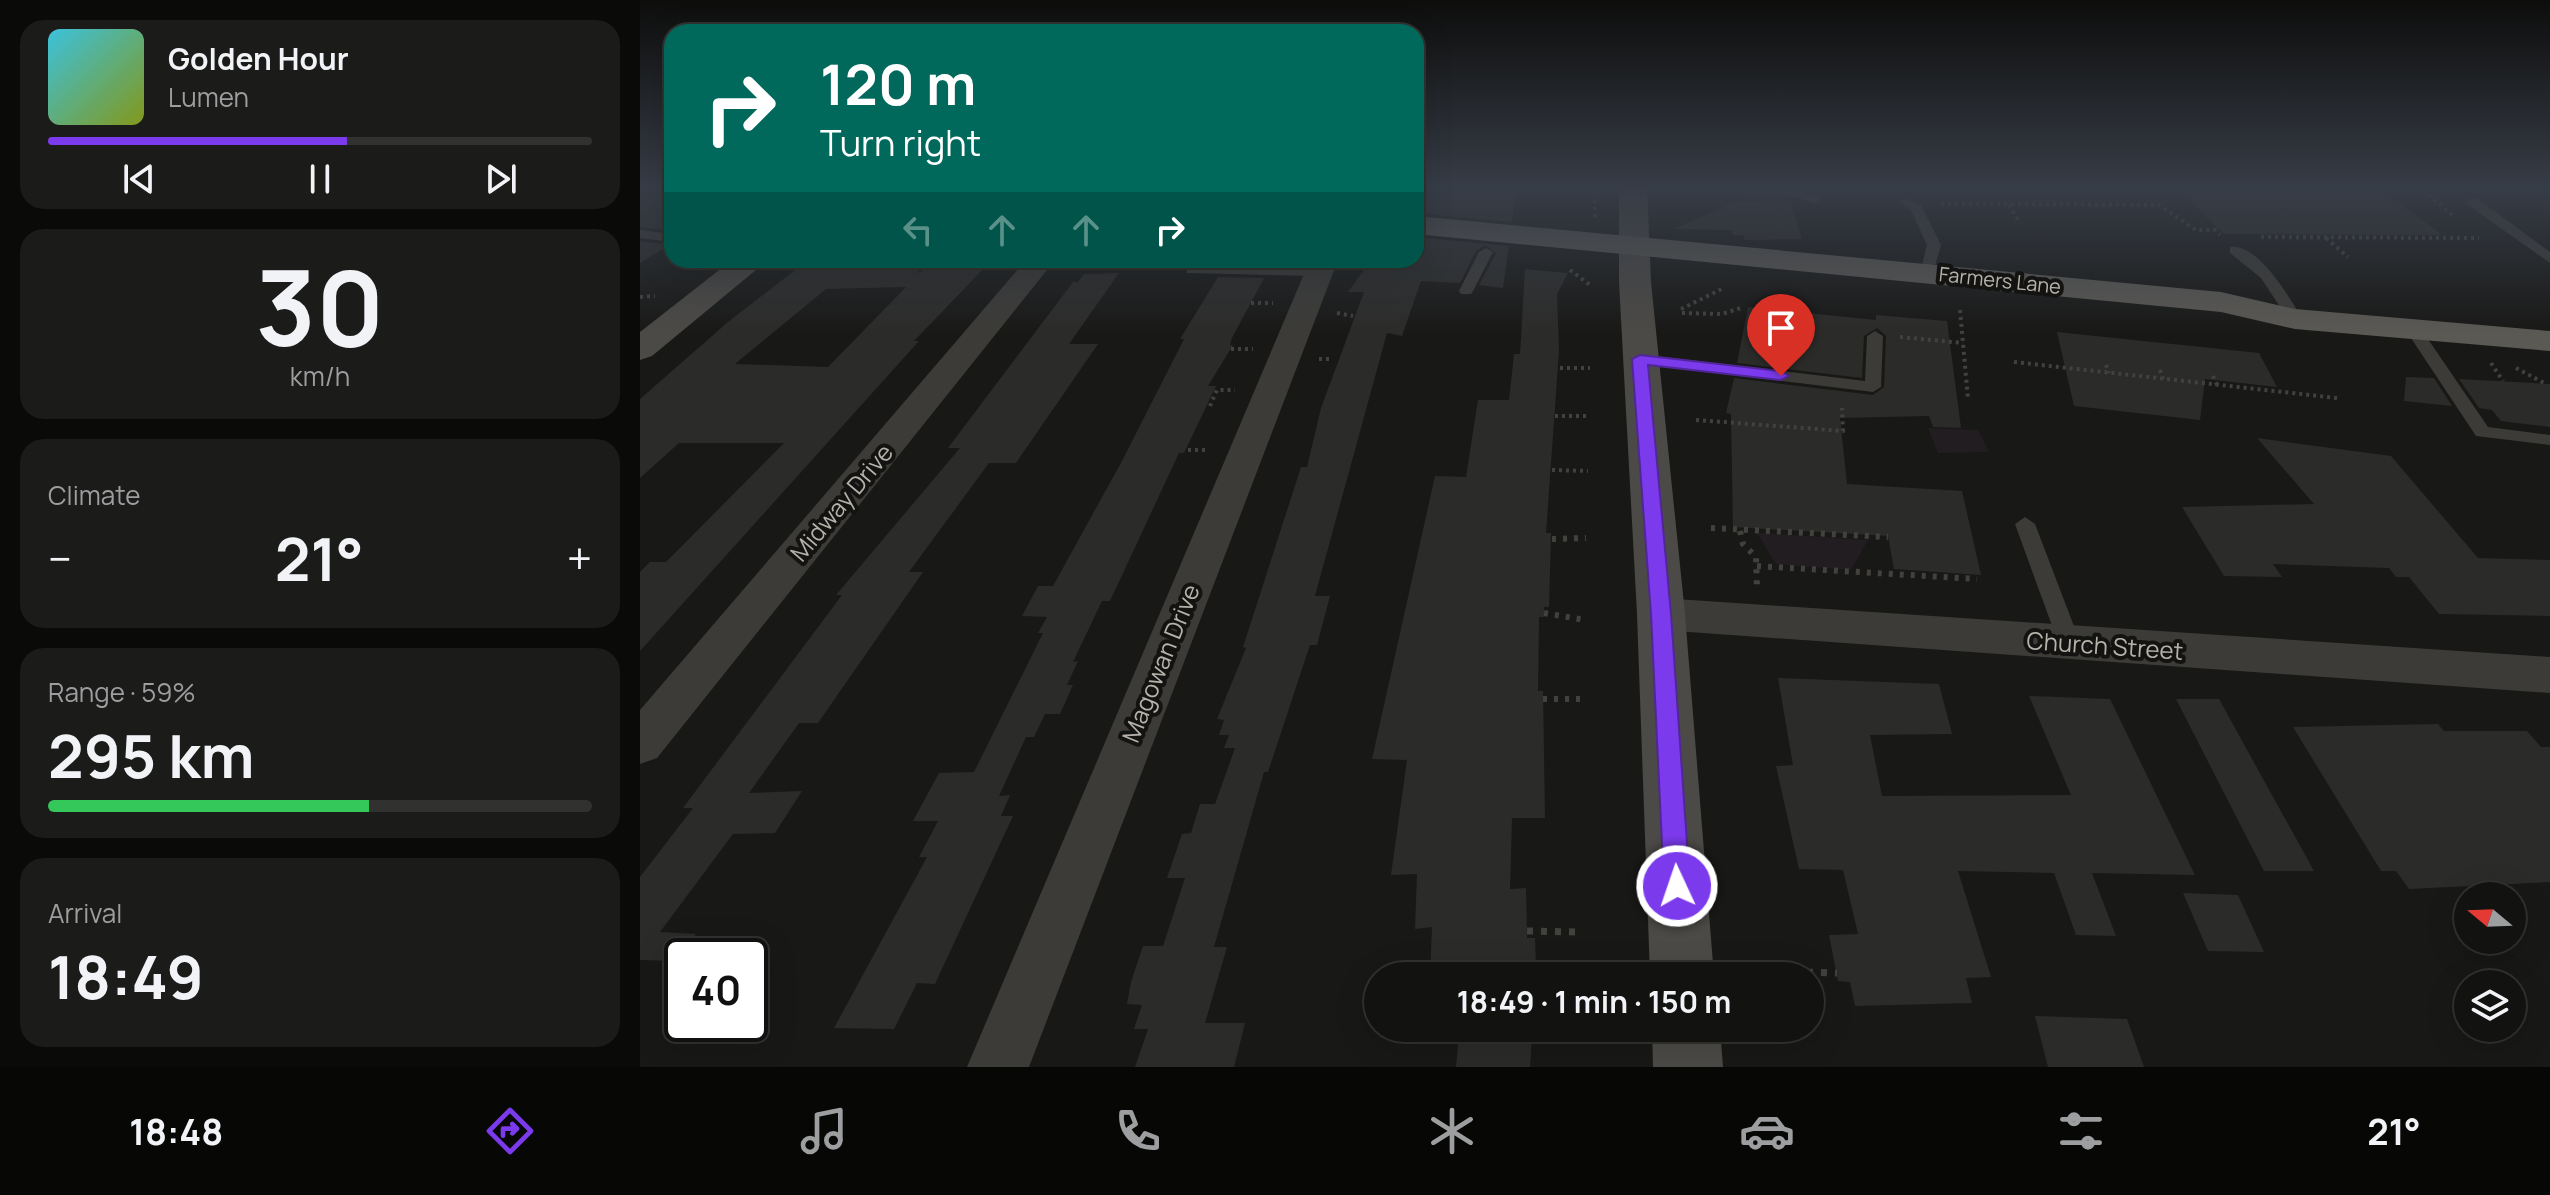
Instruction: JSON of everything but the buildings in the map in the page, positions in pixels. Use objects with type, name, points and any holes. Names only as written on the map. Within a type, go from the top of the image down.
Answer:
[{"type":"main road","name":"Farmers Lane","points":[[1492,236],[1635,256],[2229,322],[2295,319],[2550,341]]},
{"type":"main road","name":"Farmers Lane","points":[[1424,246],[1486,252],[1635,256],[1927,273],[2221,302],[2295,319]]},
{"type":"street","points":[[1634,236],[1681,962]]},
{"type":"street","points":[[641,347],[742,268]]},
{"type":"street","name":"Midway Drive","points":[[640,744],[1034,268]]},
{"type":"street","name":"Magowan Drive","points":[[998,1067],[1320,268]]},
{"type":"street","name":"Church Street","points":[[1661,614],[2550,675]]},
{"type":"street","points":[[1687,1042],[1688,1067]]},
{"type":"lane","points":[[1927,273],[1934,245],[1928,236]]},
{"type":"lane","points":[[2519,236],[2550,259]]},
{"type":"lane","points":[[2235,250],[2267,275],[2295,319]]},
{"type":"lane","points":[[1466,291],[1486,252]]},
{"type":"lane","points":[[1194,268],[1192,270],[1256,268]]},
{"type":"lane","points":[[2413,329],[2482,432],[2550,440]]},
{"type":"lane","points":[[1640,359],[1873,387],[1875,336]]},
{"type":"lane","points":[[2025,524],[2069,642]]},
{"type":"path","points":[[2324,236],[2348,257]]},
{"type":"path","points":[[2250,237],[2483,238],[2480,236]]},
{"type":"path","points":[[1569,270],[1590,285]]},
{"type":"path","points":[[1724,288],[1682,311],[1722,314],[1735,307],[1744,307]]},
{"type":"path","points":[[1251,303],[1282,302]]},
{"type":"path","points":[[1960,310],[1968,399]]},
{"type":"path","points":[[1875,336],[1963,343]]},
{"type":"path","points":[[1231,349],[1262,349]]},
{"type":"path","points":[[2014,362],[2337,398]]},
{"type":"path","points":[[2491,362],[2503,381]]},
{"type":"path","points":[[2508,364],[2546,384]]},
{"type":"path","points":[[2106,365],[2109,373]]},
{"type":"path","points":[[1560,368],[1590,368]]},
{"type":"path","points":[[2160,370],[2163,379]]},
{"type":"path","points":[[2213,376],[2217,385]]},
{"type":"path","points":[[1210,406],[1217,390],[1244,391]]},
{"type":"path","points":[[1696,420],[1843,431],[1842,394]]},
{"type":"path","points":[[1555,416],[1589,416]]},
{"type":"path","points":[[1188,450],[1218,449]]},
{"type":"path","points":[[1552,470],[1588,471]]},
{"type":"path","points":[[1711,528],[1888,537]]},
{"type":"path","points":[[1739,530],[1743,544],[1756,557],[1757,600]]},
{"type":"path","points":[[1552,539],[1586,538]]},
{"type":"path","points":[[1757,566],[1977,579]]},
{"type":"path","points":[[1544,613],[1585,620]]},
{"type":"path","points":[[1543,699],[1583,699]]},
{"type":"path","points":[[1527,931],[1580,932]]},
{"type":"path","points":[[1824,973],[1837,973]]},
{"type":"shaded area","points":[[1928,428],[1978,430],[1989,452],[1938,453]]},
{"type":"shaded area","points":[[1757,533],[1868,540],[1851,570],[1776,564]]},
{"type":"route","points":[[1677,886],[1661,614],[1640,359],[1781,376]]}]
